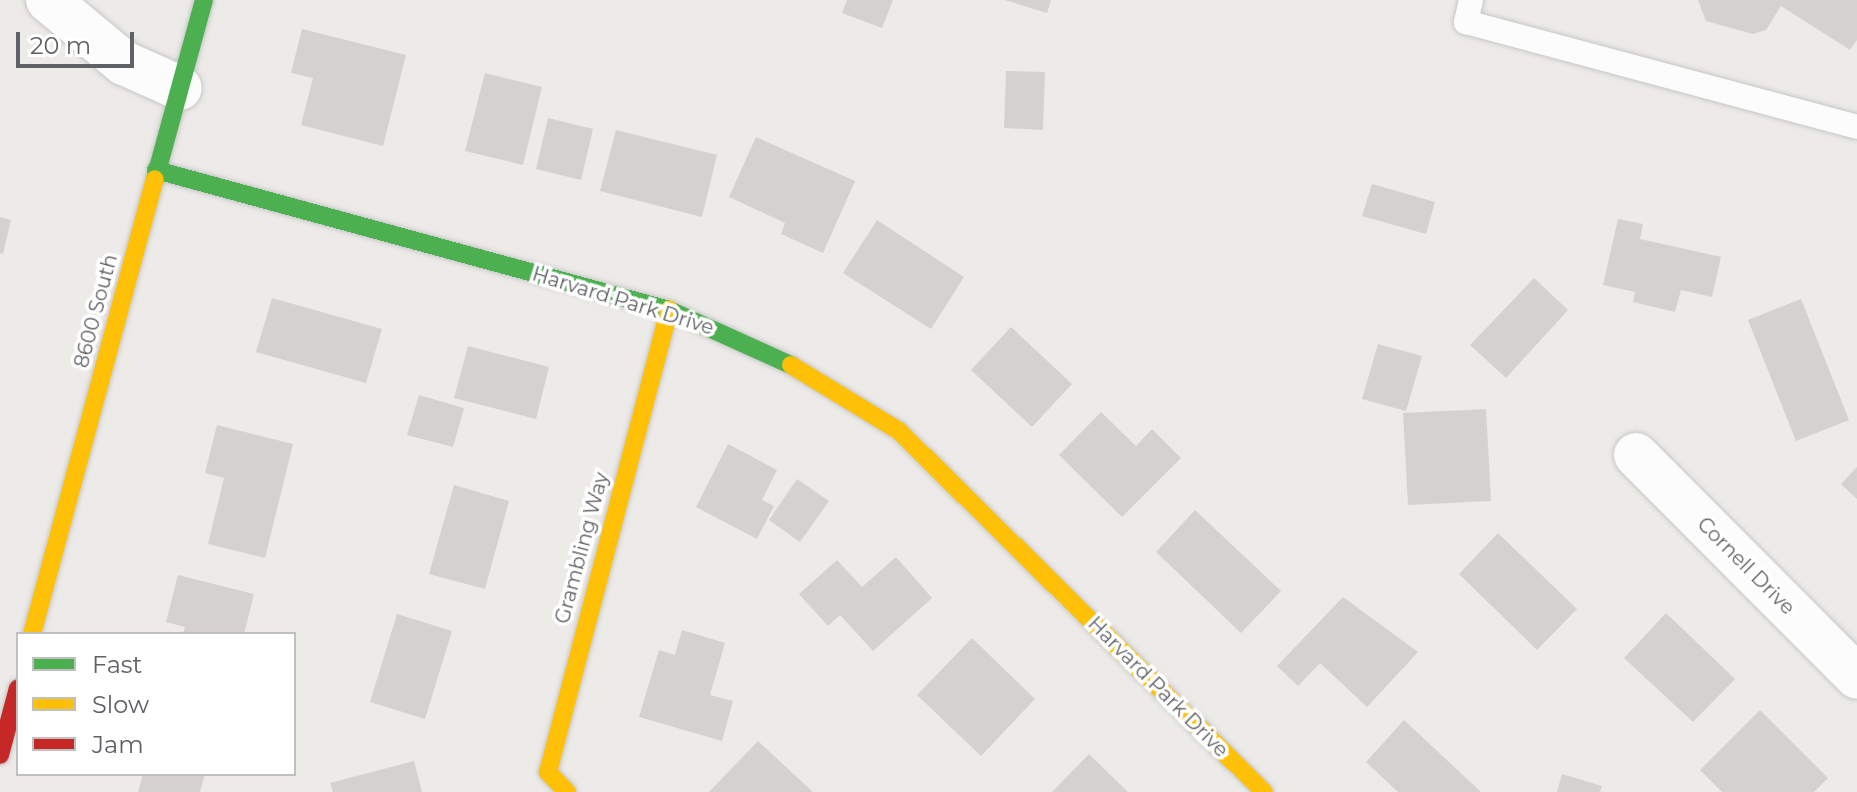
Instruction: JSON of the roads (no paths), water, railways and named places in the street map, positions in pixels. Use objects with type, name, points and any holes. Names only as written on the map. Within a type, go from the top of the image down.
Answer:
[{"type":"street","points":[[48,0],[124,63],[180,88]]},
{"type":"street","name":"8600 South","points":[[33,632],[204,0]]},
{"type":"street","name":"Harvard Park Drive","points":[[156,170],[669,310],[749,341],[899,431],[1264,792]]},
{"type":"street","name":"Grambling Way","points":[[567,792],[548,772],[669,310]]},
{"type":"street","name":"Cornell Drive","points":[[1636,455],[1857,677]]},
{"type":"street","points":[[0,755],[16,695]]},
{"type":"lane","points":[[1471,0],[1466,22],[1857,127]]}]
